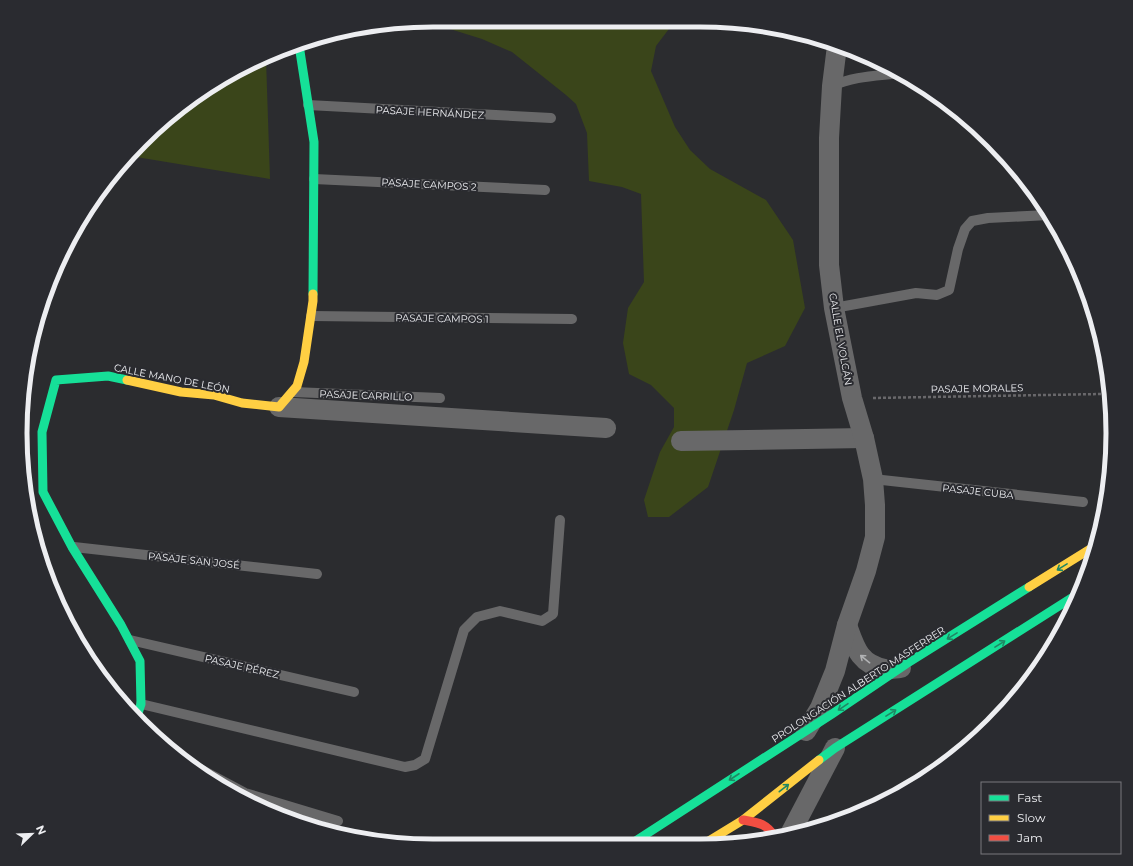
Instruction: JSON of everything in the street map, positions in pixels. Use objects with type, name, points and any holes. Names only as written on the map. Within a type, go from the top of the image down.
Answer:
[{"type":"main road","points":[[285,400],[297,386],[304,362],[313,301],[314,142],[301,50]]},
{"type":"main road","name":"CALLE MANO DE LEÓN","points":[[138,712],[141,704],[140,662],[121,625],[72,547],[43,492],[42,432],[56,380],[108,376],[181,392],[214,395],[242,403],[285,400]]},
{"type":"main road","name":"PROLONGACIÓN ALBERTO MASFERRER","points":[[639,839],[901,668],[1088,550]]},
{"type":"main road","points":[[713,839],[742,820],[835,748],[1070,599]]},
{"type":"main road","points":[[742,820],[760,823],[770,829],[772,832]]},
{"type":"street","name":"CALLE EL VOLCÁN","points":[[806,731],[820,708],[829,689],[847,625],[866,571],[874,537],[874,479],[852,398],[834,308],[829,257],[829,138],[832,86],[837,51]]},
{"type":"street","points":[[285,400],[606,428]]},
{"type":"street","points":[[681,440],[864,438]]},
{"type":"street","points":[[847,625],[855,646],[862,658],[873,665],[886,669],[901,668]]},
{"type":"street","points":[[793,828],[835,748]]},
{"type":"lane","points":[[832,86],[845,80],[890,74]]},
{"type":"lane","name":"PASAJE HERNÁNDEZ","points":[[308,105],[551,118]]},
{"type":"lane","name":"PASAJE CAMPOS 2","points":[[314,179],[545,190]]},
{"type":"lane","points":[[834,308],[916,293],[937,295],[949,290],[962,236],[965,229],[972,221],[988,218],[1043,215]]},
{"type":"lane","name":"PASAJE CAMPOS 1","points":[[311,316],[572,319]]},
{"type":"lane","name":"PASAJE CARRILLO","points":[[285,400],[440,398]]},
{"type":"lane","name":"PASAJE CUBA","points":[[874,479],[1083,502]]},
{"type":"lane","points":[[141,704],[405,767],[416,765],[425,759],[464,630],[477,617],[500,611],[542,621],[552,614],[560,520]]},
{"type":"lane","name":"PASAJE SAN JOSÉ","points":[[72,547],[316,574]]},
{"type":"lane","name":"PASAJE PÉREZ","points":[[129,640],[354,692]]},
{"type":"lane","points":[[246,793],[338,821]]},
{"type":"path","name":"PASAJE MORALES","points":[[852,398],[1102,394]]},
{"type":"green space","points":[[444,27],[670,27],[656,46],[651,71],[675,127],[690,150],[710,169],[766,200],[793,240],[805,308],[785,346],[747,363],[734,410],[708,487],[669,517],[648,517],[644,500],[660,452],[674,427],[674,408],[651,385],[629,374],[623,343],[628,308],[644,282],[641,194],[622,187],[589,181],[587,133],[576,104],[512,52],[482,39]]},
{"type":"green space","points":[[266,63],[270,179],[136,157],[165,128],[207,95],[230,81]]},
{"type":"traffic: fast","points":[[300,50],[314,142],[313,294]]},
{"type":"traffic: fast","points":[[127,380],[108,376],[56,380],[42,432],[43,492],[72,547],[121,625],[140,661],[141,704],[138,712]]},
{"type":"traffic: fast","points":[[639,839],[832,714],[906,664],[1029,587]]},
{"type":"traffic: fast","points":[[819,760],[835,748],[1070,599]]},
{"type":"traffic: slow","points":[[127,380],[181,392],[214,395],[242,403],[279,407],[297,386],[304,362],[313,294]]},
{"type":"traffic: slow","points":[[1029,587],[1088,550]]},
{"type":"traffic: slow","points":[[713,839],[743,820],[819,760]]},
{"type":"traffic: jam","points":[[743,820],[762,824],[772,832]]}]
